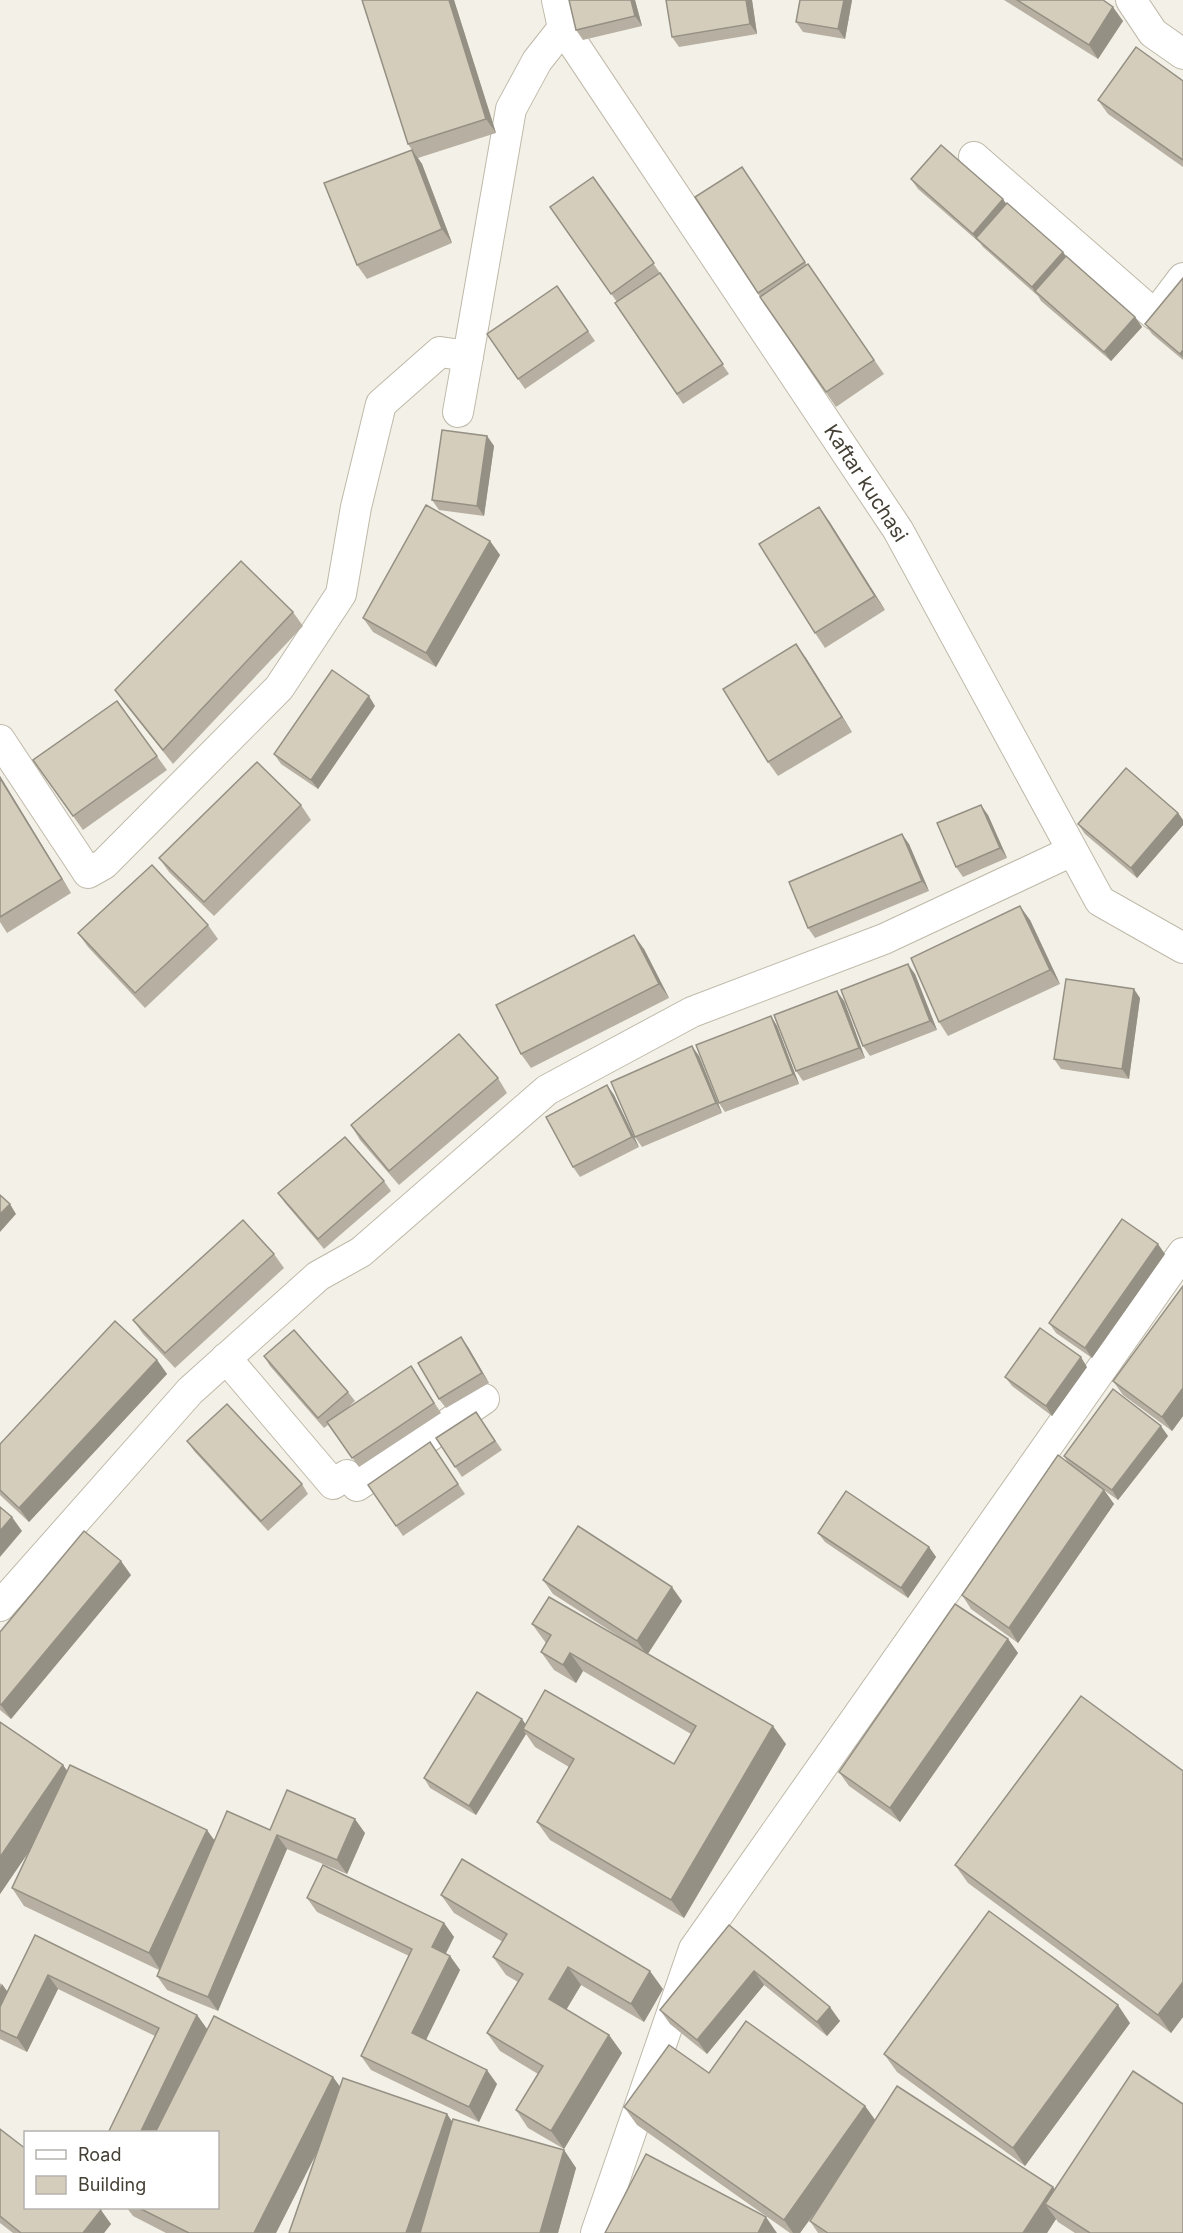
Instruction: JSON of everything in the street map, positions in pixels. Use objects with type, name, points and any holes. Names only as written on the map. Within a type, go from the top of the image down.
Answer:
[{"type":"street","points":[[1131,0],[1153,33],[1183,54]]},
{"type":"street","points":[[458,412],[512,109],[560,14]]},
{"type":"street","name":"Kaftar kuchasi","points":[[560,14],[898,530],[1100,901],[1183,948]]},
{"type":"street","points":[[974,157],[1155,315],[1183,278]]},
{"type":"street","points":[[0,740],[88,873],[104,864],[279,688],[341,594],[356,507],[381,404],[440,352],[468,356]]},
{"type":"street","points":[[0,1606],[190,1391],[318,1276],[360,1252],[547,1090],[692,1012],[884,939],[1072,851]]},
{"type":"street","points":[[596,2233],[694,1949],[1183,1253]]},
{"type":"street","points":[[226,1358],[333,1484],[347,1475],[357,1486],[484,1399]]},
{"type":"building","points":[[362,0],[449,0],[486,119],[408,144]]},
{"type":"building","points":[[569,0],[631,0],[635,16],[576,30]]},
{"type":"building","points":[[666,0],[746,0],[750,24],[672,37]]},
{"type":"building","points":[[800,0],[844,0],[838,29],[796,22]]},
{"type":"building","points":[[1017,0],[1103,0],[1113,7],[1089,45]]},
{"type":"building","points":[[1136,47],[1183,81],[1183,160],[1098,100]]},
{"type":"building","points":[[941,145],[1003,199],[973,234],[911,179]]},
{"type":"building","points":[[412,150],[442,229],[357,265],[324,183]]},
{"type":"building","points":[[742,167],[805,262],[758,293],[695,197]]},
{"type":"building","points":[[593,177],[654,263],[611,294],[550,207]]},
{"type":"building","points":[[1007,203],[1063,252],[1032,287],[976,238]]},
{"type":"building","points":[[1066,256],[1135,317],[1104,352],[1035,291]]},
{"type":"building","points":[[808,264],[874,360],[826,392],[760,297]]},
{"type":"building","points":[[660,273],[723,364],[677,394],[615,303]]},
{"type":"building","points":[[1183,278],[1183,350],[1180,354],[1145,324]]},
{"type":"building","points":[[557,286],[588,331],[518,379],[487,334]]},
{"type":"building","points":[[442,430],[487,436],[477,506],[432,500]]},
{"type":"building","points":[[426,505],[490,541],[426,653],[363,618]]},
{"type":"building","points":[[819,507],[875,596],[815,633],[759,544]]},
{"type":"building","points":[[241,561],[293,612],[163,750],[115,690]]},
{"type":"building","points":[[796,644],[842,717],[768,762],[723,689]]},
{"type":"building","points":[[332,670],[369,696],[311,780],[274,754]]},
{"type":"building","points":[[117,701],[157,756],[73,816],[33,760]]},
{"type":"building","points":[[257,762],[301,805],[204,902],[159,858]]},
{"type":"building","points":[[1126,768],[1178,813],[1131,868],[1078,824]]},
{"type":"building","points":[[0,778],[62,879],[0,917]]},
{"type":"building","points":[[981,805],[1000,848],[956,867],[937,823]]},
{"type":"building","points":[[902,834],[922,881],[808,928],[789,882]]},
{"type":"building","points":[[152,865],[208,925],[135,993],[78,933]]},
{"type":"building","points":[[1020,906],[1050,970],[939,1022],[911,958]]},
{"type":"building","points":[[634,935],[659,984],[521,1054],[496,1005]]},
{"type":"building","points":[[908,964],[930,1021],[863,1046],[841,990]]},
{"type":"building","points":[[1066,979],[1134,989],[1122,1069],[1054,1059]]},
{"type":"building","points":[[837,991],[859,1048],[796,1071],[774,1015]]},
{"type":"building","points":[[771,1016],[793,1074],[719,1103],[696,1045]]},
{"type":"building","points":[[459,1034],[498,1078],[389,1171],[351,1125]]},
{"type":"building","points":[[692,1046],[716,1103],[635,1137],[611,1082]]},
{"type":"building","points":[[607,1085],[632,1137],[573,1167],[546,1117]]},
{"type":"building","points":[[345,1137],[384,1181],[318,1239],[278,1193]]},
{"type":"building","points":[[0,1195],[10,1204],[0,1214]]},
{"type":"building","points":[[1122,1219],[1158,1244],[1085,1348],[1049,1323]]},
{"type":"building","points":[[243,1220],[274,1254],[165,1353],[133,1320]]},
{"type":"building","points":[[1183,1286],[1183,1388],[1162,1417],[1113,1381]]},
{"type":"building","points":[[115,1321],[157,1360],[19,1508],[0,1490],[0,1444]]},
{"type":"building","points":[[1040,1328],[1081,1357],[1046,1406],[1005,1377]]},
{"type":"building","points":[[294,1330],[348,1392],[318,1418],[264,1356]]},
{"type":"building","points":[[461,1337],[482,1373],[439,1399],[418,1363]]},
{"type":"building","points":[[411,1366],[434,1403],[352,1458],[327,1422]]},
{"type":"building","points":[[1113,1389],[1161,1426],[1112,1490],[1064,1456]]},
{"type":"building","points":[[227,1404],[302,1484],[261,1521],[187,1441]]},
{"type":"building","points":[[476,1412],[495,1441],[455,1467],[436,1438]]},
{"type":"building","points":[[430,1442],[458,1484],[396,1526],[368,1485]]},
{"type":"building","points":[[1058,1455],[1104,1490],[1009,1628],[962,1595]]},
{"type":"building","points":[[846,1491],[929,1547],[901,1588],[818,1533]]},
{"type":"building","points":[[0,1507],[12,1517],[0,1531]]},
{"type":"building","points":[[578,1526],[672,1587],[637,1641],[543,1580]]},
{"type":"building","points":[[84,1531],[121,1561],[1,1705],[0,1632]]},
{"type":"building","points":[[549,1597],[773,1726],[671,1900],[537,1822],[574,1759],[523,1729],[545,1690],[674,1764],[696,1726],[570,1653],[563,1665],[541,1652],[551,1635],[532,1624]]},
{"type":"building","points":[[955,1604],[1008,1639],[890,1808],[839,1772]]},
{"type":"building","points":[[477,1692],[522,1719],[469,1806],[424,1778]]},
{"type":"building","points":[[1081,1696],[1183,1771],[1183,1982],[1158,2015],[955,1865]]},
{"type":"building","points":[[0,1722],[63,1765],[0,1857]]},
{"type":"building","points":[[70,1765],[207,1830],[149,1953],[12,1888]]},
{"type":"building","points":[[287,1790],[355,1819],[337,1860],[277,1835],[208,1997],[157,1976],[227,1811],[270,1830]]},
{"type":"building","points":[[462,1859],[650,1971],[631,2004],[568,1967],[549,1999],[609,2035],[551,2131],[516,2110],[543,2066],[487,2033],[523,1974],[493,1957],[507,1934],[441,1895]]},
{"type":"building","points":[[323,1865],[444,1923],[432,1947],[450,1956],[412,2033],[487,2070],[469,2107],[361,2056],[412,1949],[307,1898]]},
{"type":"building","points":[[989,1911],[1118,2005],[1013,2148],[884,2054]]},
{"type":"building","points":[[729,1925],[830,2007],[817,2022],[754,1971],[697,2040],[660,2010]]},
{"type":"building","points":[[35,1935],[197,2015],[141,2131],[109,2131],[159,2028],[48,1975],[17,2038],[0,2030],[0,2007]]},
{"type":"building","points":[[214,2016],[333,2077],[254,2233],[189,2233],[141,2209],[219,2209],[219,2131],[156,2131]]},
{"type":"building","points":[[746,2021],[865,2106],[784,2220],[624,2107],[669,2045],[709,2073]]},
{"type":"building","points":[[1133,2071],[1183,2104],[1183,2233],[1090,2233],[1045,2204]]},
{"type":"building","points":[[343,2078],[447,2114],[406,2233],[289,2233]]},
{"type":"building","points":[[897,2086],[1053,2187],[1023,2233],[828,2233],[810,2221]]},
{"type":"building","points":[[453,2119],[564,2150],[540,2233],[420,2233]]},
{"type":"building","points":[[0,2129],[24,2147],[24,2209],[101,2210],[83,2233],[21,2233],[0,2216]]},
{"type":"building","points":[[646,2154],[766,2217],[758,2233],[605,2233]]}]
